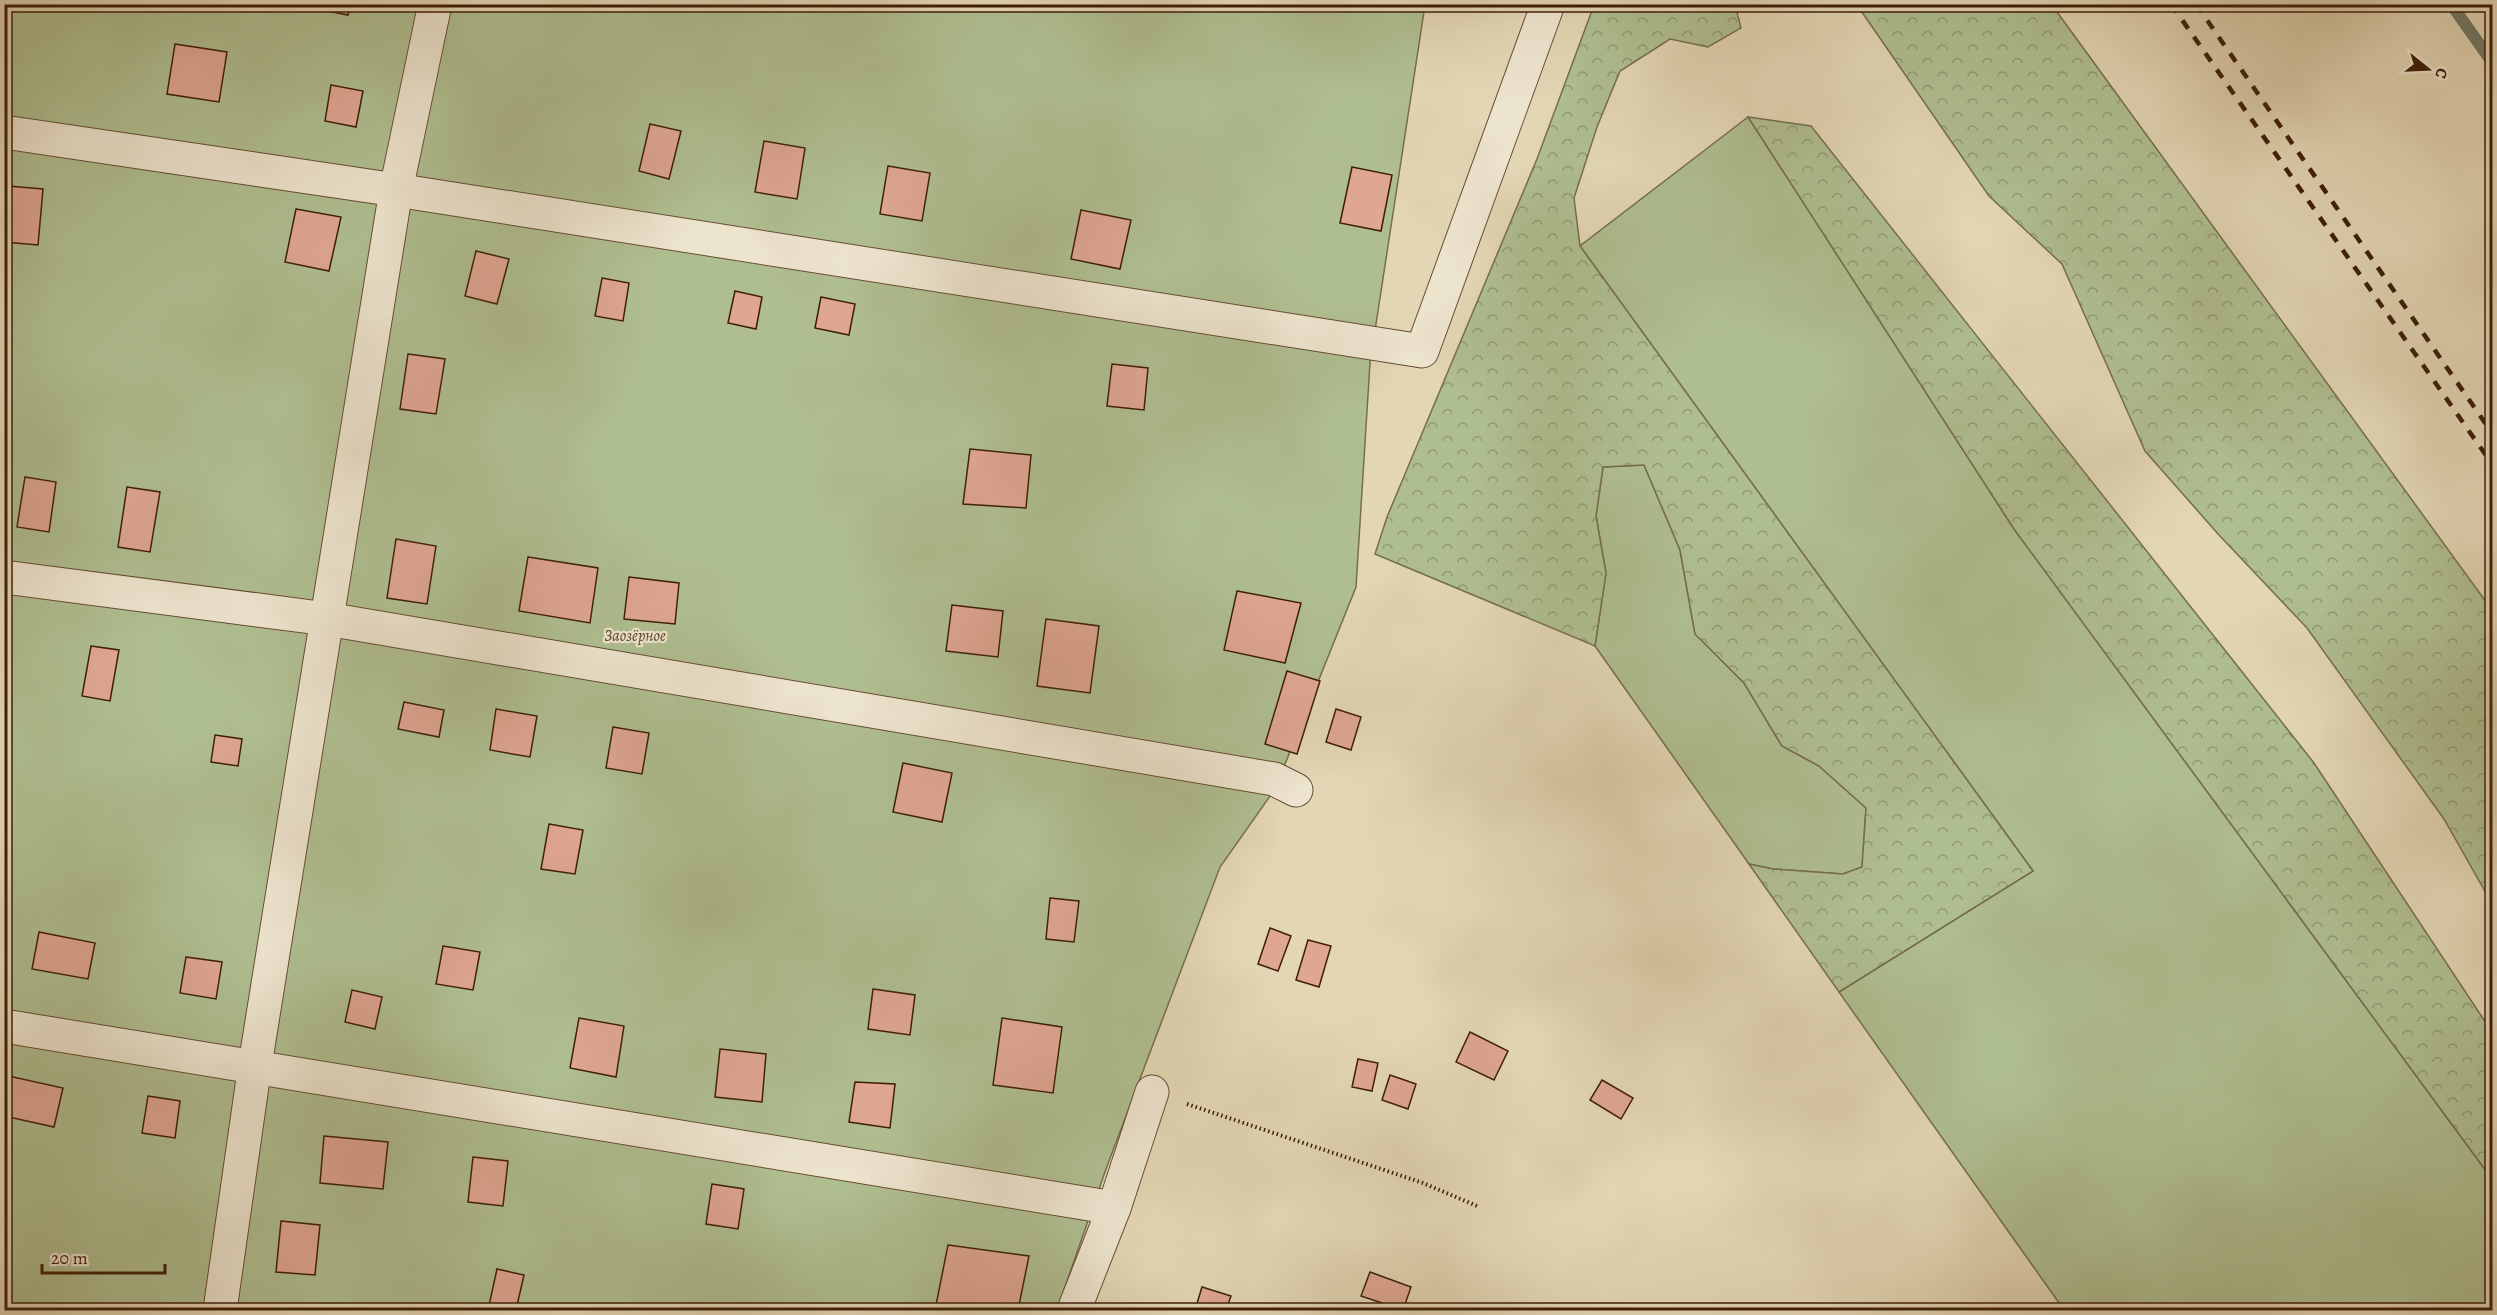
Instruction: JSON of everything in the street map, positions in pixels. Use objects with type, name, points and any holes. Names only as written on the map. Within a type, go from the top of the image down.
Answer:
[{"type":"street","points":[[220,1311],[255,1065],[396,190],[435,4]]},
{"type":"street","points":[[4,132],[396,190],[1422,351],[1548,4]]},
{"type":"street","points":[[4,577],[327,620],[1274,779],[1296,790]]},
{"type":"street","points":[[4,1026],[255,1065],[1114,1208]]},
{"type":"street","points":[[1074,1311],[1114,1208],[1152,1092]]},
{"type":"path","points":[[1152,1092],[1423,1183],[1477,1206]]},
{"type":"green space","name":"Заозёрное","points":[[5,5],[1425,5],[1370,363],[1356,587],[1275,789],[1220,867],[1106,1169],[1057,1310],[5,1310]]},
{"type":"green space","points":[[1594,5],[1735,5],[1741,28],[1708,47],[1670,39],[1620,71],[1597,127],[1574,198],[1580,246],[2033,871],[1839,992],[1749,864],[1773,869],[1843,874],[1862,867],[1866,808],[1819,766],[1782,746],[1744,683],[1695,634],[1680,550],[1644,465],[1603,467],[1596,516],[1606,573],[1595,646],[1375,554],[1387,517],[1537,159]]},
{"type":"green space","points":[[1857,5],[2052,5],[2492,610],[2492,899],[2486,893],[2444,819],[2307,628],[2219,535],[2145,451],[2062,264],[1989,196]]},
{"type":"green space","points":[[1748,117],[2014,529],[2492,1179],[2492,1310],[2064,1310],[1839,992],[2033,871],[1580,246]]},
{"type":"green space","points":[[1748,117],[1811,126],[2314,763],[2492,1032],[2492,1179],[2014,529]]},
{"type":"green space","points":[[1644,465],[1680,550],[1695,634],[1744,683],[1782,746],[1819,766],[1866,808],[1862,867],[1843,874],[1773,869],[1749,864],[1595,646],[1606,573],[1596,516],[1603,467]]},
{"type":"building","points":[[317,4],[350,4],[348,15],[317,9]]},
{"type":"building","points":[[175,44],[227,52],[219,102],[167,94]]},
{"type":"building","points":[[331,85],[363,91],[356,127],[325,121]]},
{"type":"building","points":[[650,124],[681,131],[669,179],[639,171]]},
{"type":"building","points":[[764,141],[805,148],[797,199],[755,192]]},
{"type":"building","points":[[888,166],[930,173],[922,221],[880,214]]},
{"type":"building","points":[[1352,167],[1392,175],[1381,231],[1340,223]]},
{"type":"building","points":[[8,186],[43,189],[38,245],[4,242]]},
{"type":"building","points":[[296,209],[341,217],[329,271],[285,262]]},
{"type":"building","points":[[1081,210],[1131,220],[1120,269],[1071,259]]},
{"type":"building","points":[[476,251],[509,259],[497,304],[465,296]]},
{"type":"building","points":[[602,278],[629,283],[623,321],[595,316]]},
{"type":"building","points":[[735,291],[762,297],[756,329],[728,323]]},
{"type":"building","points":[[821,297],[855,304],[849,335],[815,328]]},
{"type":"building","points":[[408,354],[445,359],[436,414],[400,409]]},
{"type":"building","points":[[1112,364],[1148,368],[1144,410],[1107,406]]},
{"type":"building","points":[[970,449],[1031,455],[1026,508],[963,504]]},
{"type":"building","points":[[25,477],[56,482],[49,532],[17,527]]},
{"type":"building","points":[[127,487],[160,492],[150,552],[118,547]]},
{"type":"building","points":[[396,539],[436,546],[427,604],[387,598]]},
{"type":"building","points":[[528,557],[598,568],[590,623],[519,611]]},
{"type":"building","points":[[629,577],[679,583],[675,624],[624,619]]},
{"type":"building","points":[[1237,591],[1301,603],[1285,663],[1224,650]]},
{"type":"building","points":[[952,605],[1003,611],[998,657],[946,651]]},
{"type":"building","points":[[1046,619],[1099,626],[1090,693],[1037,686]]},
{"type":"building","points":[[91,646],[119,650],[110,701],[82,696]]},
{"type":"building","points":[[1287,671],[1320,681],[1297,754],[1265,744]]},
{"type":"building","points":[[404,702],[444,710],[439,737],[398,729]]},
{"type":"building","points":[[496,709],[537,716],[530,757],[490,750]]},
{"type":"building","points":[[1336,709],[1361,717],[1351,750],[1326,742]]},
{"type":"building","points":[[613,727],[649,733],[642,774],[606,768]]},
{"type":"building","points":[[215,735],[242,739],[238,766],[211,762]]},
{"type":"building","points":[[903,763],[952,773],[942,822],[893,812]]},
{"type":"building","points":[[549,824],[583,830],[575,874],[541,869]]},
{"type":"building","points":[[1050,898],[1079,901],[1074,942],[1046,939]]},
{"type":"building","points":[[1270,928],[1291,936],[1278,971],[1258,964]]},
{"type":"building","points":[[39,932],[95,943],[88,979],[32,969]]},
{"type":"building","points":[[1308,940],[1331,946],[1319,987],[1296,980]]},
{"type":"building","points":[[443,946],[480,952],[473,990],[436,984]]},
{"type":"building","points":[[186,957],[222,962],[216,999],[180,993]]},
{"type":"building","points":[[873,989],[915,995],[910,1035],[868,1029]]},
{"type":"building","points":[[352,990],[382,997],[375,1029],[345,1022]]},
{"type":"building","points":[[579,1018],[624,1026],[616,1077],[570,1068]]},
{"type":"building","points":[[1002,1018],[1062,1027],[1053,1093],[993,1085]]},
{"type":"building","points":[[1470,1032],[1508,1051],[1494,1080],[1456,1062]]},
{"type":"building","points":[[720,1049],[766,1054],[762,1102],[715,1097]]},
{"type":"building","points":[[1358,1059],[1378,1063],[1372,1091],[1352,1087]]},
{"type":"building","points":[[4,1075],[63,1088],[54,1127],[4,1116]]},
{"type":"building","points":[[1390,1075],[1416,1084],[1408,1109],[1382,1100]]},
{"type":"building","points":[[1602,1080],[1633,1098],[1621,1119],[1590,1100]]},
{"type":"building","points":[[855,1082],[895,1084],[890,1128],[849,1122]]},
{"type":"building","points":[[148,1096],[180,1101],[175,1138],[142,1133]]},
{"type":"building","points":[[324,1136],[388,1142],[383,1189],[320,1183]]},
{"type":"building","points":[[473,1157],[508,1161],[503,1206],[468,1202]]},
{"type":"building","points":[[712,1184],[744,1189],[738,1229],[706,1224]]},
{"type":"building","points":[[281,1221],[320,1225],[315,1275],[276,1272]]},
{"type":"building","points":[[948,1245],[1029,1256],[1018,1310],[935,1310]]},
{"type":"building","points":[[497,1269],[524,1275],[516,1310],[488,1310]]},
{"type":"building","points":[[1370,1272],[1411,1287],[1403,1310],[1361,1296]]},
{"type":"building","points":[[1202,1287],[1231,1296],[1226,1310],[1195,1310]]},
{"type":"waterway","points":[[2451,4],[2492,62]]},
{"type":"railway","points":[[2171,4],[2492,464]]},
{"type":"railway","points":[[2196,4],[2492,433]]}]
